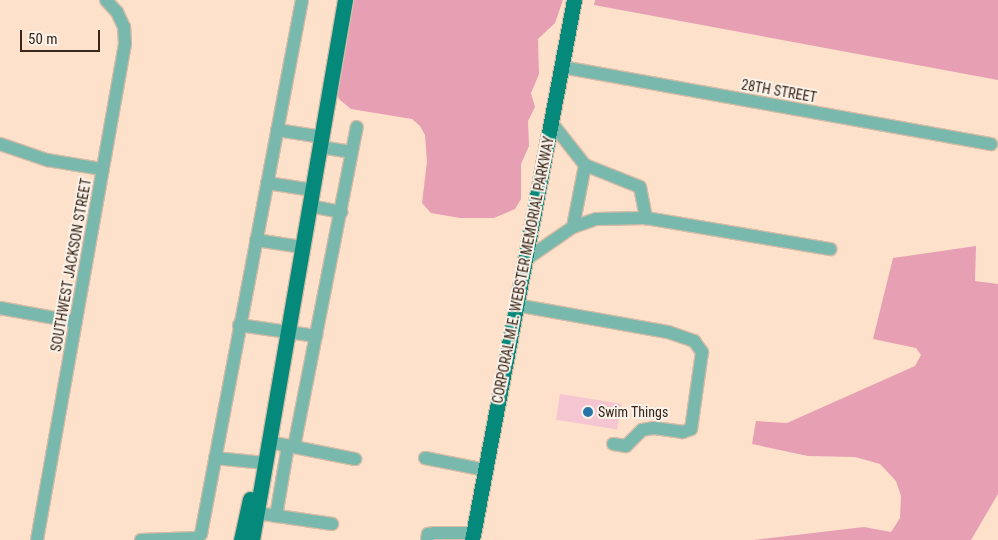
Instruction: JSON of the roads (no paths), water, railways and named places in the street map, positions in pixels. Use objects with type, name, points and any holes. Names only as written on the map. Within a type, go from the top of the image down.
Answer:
[{"type":"main road","points":[[252,540],[345,0]]},
{"type":"main road","name":"CORPORAL M.E. WEBSTER MEMORIAL PARKWAY","points":[[473,536],[574,0]]},
{"type":"main road","points":[[241,540],[255,481],[265,463]]},
{"type":"street","name":"SOUTHWEST JACKSON STREET","points":[[38,540],[102,169],[126,44],[120,19],[106,0]]},
{"type":"street","points":[[141,540],[197,538],[201,534],[239,325],[302,0]]},
{"type":"street","name":"28TH STREET","points":[[562,67],[991,144]]},
{"type":"street","points":[[551,122],[585,165],[640,187],[646,218]]},
{"type":"street","points":[[276,516],[316,336],[357,126]]},
{"type":"street","points":[[277,130],[352,152]]},
{"type":"street","points":[[0,144],[47,160],[102,169]]},
{"type":"street","points":[[573,227],[585,165]]},
{"type":"street","points":[[266,184],[312,190]]},
{"type":"street","points":[[310,206],[340,212]]},
{"type":"street","points":[[525,260],[573,227],[596,219],[646,218],[830,249]]},
{"type":"street","points":[[256,240],[302,248]]},
{"type":"street","points":[[516,305],[668,332],[694,341],[702,352],[691,428],[682,432],[654,428],[642,430],[626,446],[613,444]]},
{"type":"street","points":[[0,308],[76,322]]},
{"type":"street","points":[[239,325],[316,336]]},
{"type":"street","points":[[269,442],[355,459]]},
{"type":"street","points":[[214,458],[265,463]]},
{"type":"street","points":[[425,458],[485,470]]},
{"type":"street","points":[[257,513],[332,524]]},
{"type":"street","points":[[426,540],[428,534],[435,533],[473,536]]},
{"type":"place","name":"Swim Things","points":[[588,412]]}]
